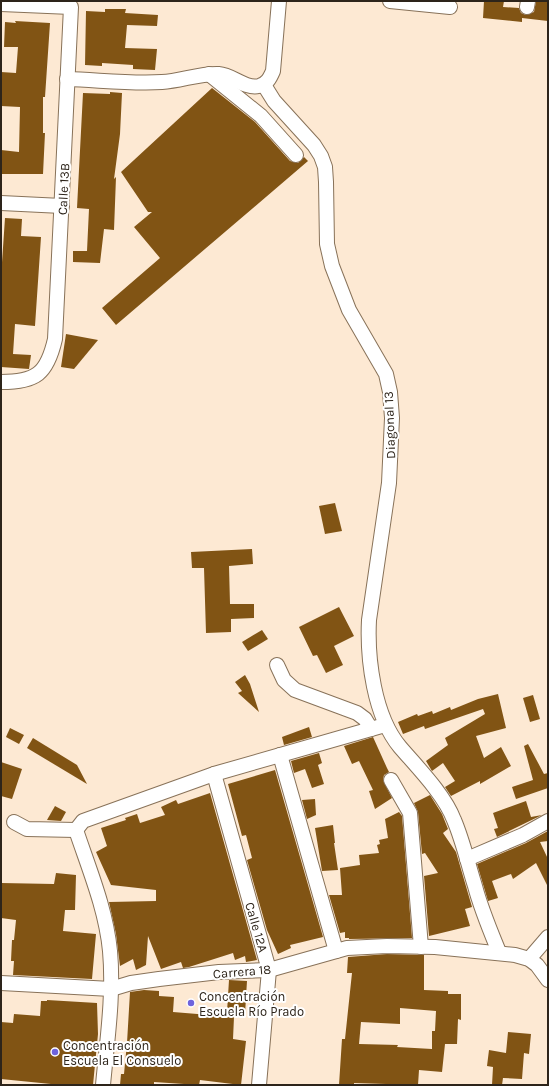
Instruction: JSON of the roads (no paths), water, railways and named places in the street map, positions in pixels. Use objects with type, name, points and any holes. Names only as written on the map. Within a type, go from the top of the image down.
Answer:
[{"type":"street","points":[[68,79],[160,82],[177,81],[209,74],[228,75],[249,86],[264,85],[269,80],[273,71],[279,1]]},
{"type":"street","points":[[390,1],[450,8]]},
{"type":"street","name":"Calle 13B","points":[[1,4],[70,7],[68,79],[55,339],[51,356],[44,369],[34,378],[20,382],[1,382]]},
{"type":"street","points":[[209,74],[261,116],[296,155]]},
{"type":"street","name":"Diagonal 13","points":[[264,85],[274,101],[314,145],[321,156],[325,167],[327,244],[332,266],[349,310],[386,374],[390,392],[392,418],[389,483],[369,620],[368,643],[369,664],[385,725],[399,746],[447,807],[454,819],[479,900],[499,952]]},
{"type":"street","points":[[1,203],[62,206]]},
{"type":"street","points":[[277,666],[284,680],[295,690],[357,713],[365,720],[371,729]]},
{"type":"street","points":[[76,830],[83,821],[214,774],[385,725]]},
{"type":"street","points":[[280,755],[336,951]]},
{"type":"street","name":"Calle 12A","points":[[214,774],[269,970],[259,1085]]},
{"type":"street","points":[[391,780],[410,813],[421,947]]},
{"type":"street","points":[[467,859],[523,835],[548,821]]},
{"type":"street","points":[[14,822],[27,829],[76,830]]},
{"type":"street","points":[[76,830],[102,911],[110,950],[111,989],[103,1085]]},
{"type":"street","points":[[548,937],[529,960],[541,969],[548,980]]},
{"type":"street","name":"Carrera 18","points":[[1,983],[111,989],[131,983],[158,979],[219,972],[269,970],[347,948],[387,946],[499,952],[529,960]]},
{"type":"place","name":"Concentración Escuela Río Prado","points":[[191,1003]]},
{"type":"place","name":"Concentración Escuela El Consuelo","points":[[55,1052]]}]
